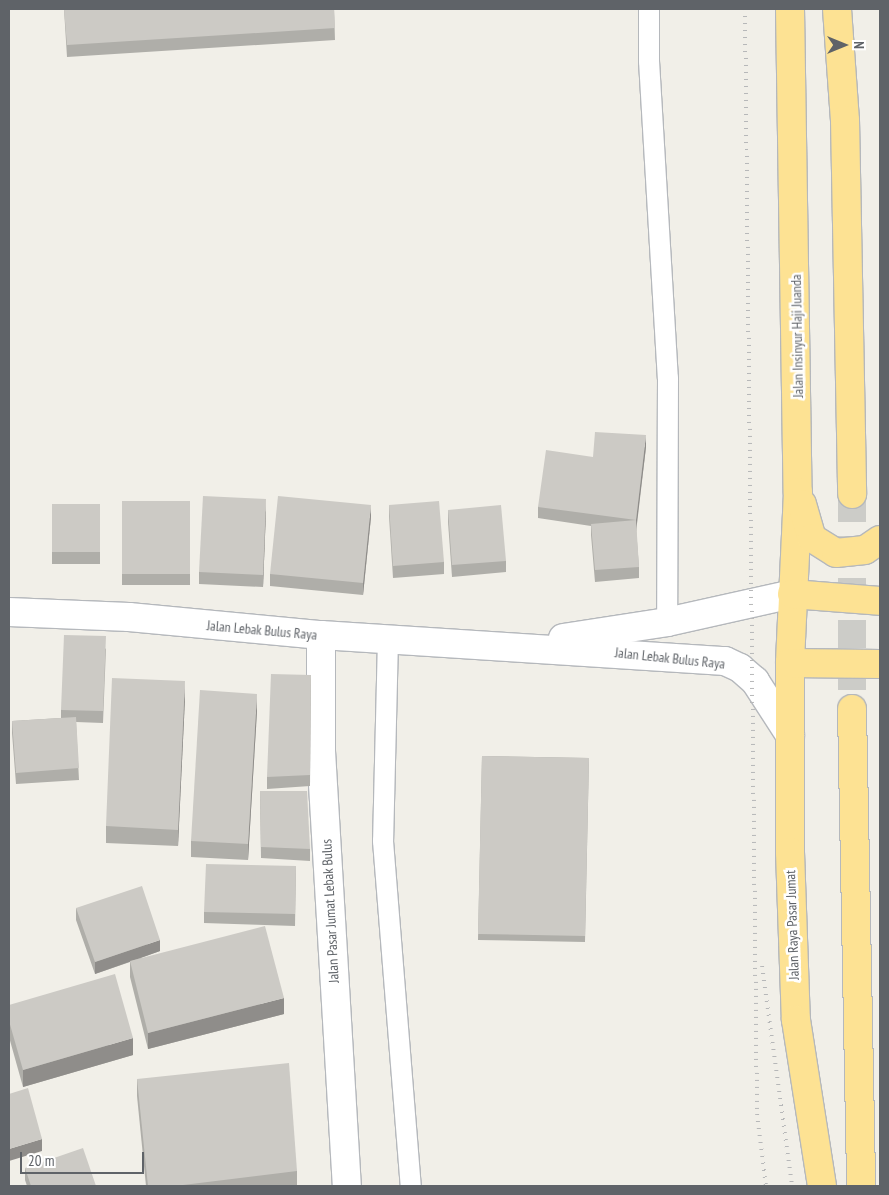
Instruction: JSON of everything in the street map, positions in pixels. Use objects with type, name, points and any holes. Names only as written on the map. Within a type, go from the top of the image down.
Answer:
[{"type":"highway","name":"Jalan Insinyur Haji Juanda","points":[[790,9],[798,492],[790,663]]},
{"type":"highway","points":[[837,9],[845,120],[852,494]]},
{"type":"highway","points":[[798,492],[812,538],[836,553],[865,550],[880,540]]},
{"type":"highway","points":[[792,594],[880,601]]},
{"type":"highway","points":[[790,663],[880,664]]},
{"type":"highway","name":"Jalan Raya Pasar Jumat","points":[[790,663],[790,852],[796,1020],[822,1186]]},
{"type":"highway","points":[[852,708],[861,1186]]},
{"type":"main road","name":"Jalan Lebak Bulus Raya","points":[[515,646],[666,622],[792,594]]},
{"type":"main road","name":"Jalan Lebak Bulus Raya","points":[[9,612],[129,617],[321,635],[725,661],[740,668],[755,681],[790,735]]},
{"type":"main road","name":"Jalan Pasar Jumat Lebak Bulus","points":[[321,635],[321,751],[347,1186]]},
{"type":"lane","points":[[648,9],[649,61],[668,378],[666,622]]},
{"type":"lane","points":[[388,639],[383,841],[411,1186]]},
{"type":"building","points":[[64,9],[334,9],[335,28],[67,45]]},
{"type":"building","points":[[595,432],[646,435],[636,520],[538,507],[546,450],[593,457]]},
{"type":"building","points":[[203,496],[266,499],[263,575],[199,572]]},
{"type":"building","points":[[278,496],[371,505],[363,583],[270,574]]},
{"type":"building","points":[[122,501],[190,501],[190,574],[122,574]]},
{"type":"building","points":[[439,501],[444,562],[393,566],[389,505]]},
{"type":"building","points":[[52,504],[100,504],[100,552],[52,552]]},
{"type":"building","points":[[501,505],[506,561],[452,565],[448,510]]},
{"type":"building","points":[[636,520],[639,567],[595,570],[591,524]]},
{"type":"building","points":[[64,635],[106,636],[103,711],[61,710]]},
{"type":"building","points":[[271,674],[311,675],[310,775],[267,777]]},
{"type":"building","points":[[112,678],[185,681],[178,830],[106,826]]},
{"type":"building","points":[[200,690],[257,694],[248,844],[191,841]]},
{"type":"building","points":[[76,717],[79,768],[16,773],[12,721]]},
{"type":"building","points":[[482,756],[589,758],[585,936],[478,934]]},
{"type":"building","points":[[260,791],[307,791],[310,849],[261,847]]},
{"type":"building","points":[[206,864],[296,866],[295,914],[204,912]]},
{"type":"building","points":[[142,886],[160,940],[95,962],[76,908]]},
{"type":"building","points":[[265,926],[284,998],[148,1033],[130,961]]},
{"type":"building","points":[[115,974],[133,1038],[23,1070],[9,1021],[9,1005]]},
{"type":"building","points":[[289,1063],[297,1171],[175,1186],[148,1186],[137,1079]]},
{"type":"building","points":[[28,1088],[42,1139],[9,1149],[9,1094]]},
{"type":"building","points":[[83,1148],[96,1186],[31,1186],[25,1168]]},
{"type":"tunnel","points":[[852,494],[852,709]]},
{"type":"railway","points":[[745,9],[757,1114],[766,1186]]},
{"type":"railway","points":[[762,966],[792,1186]]}]
